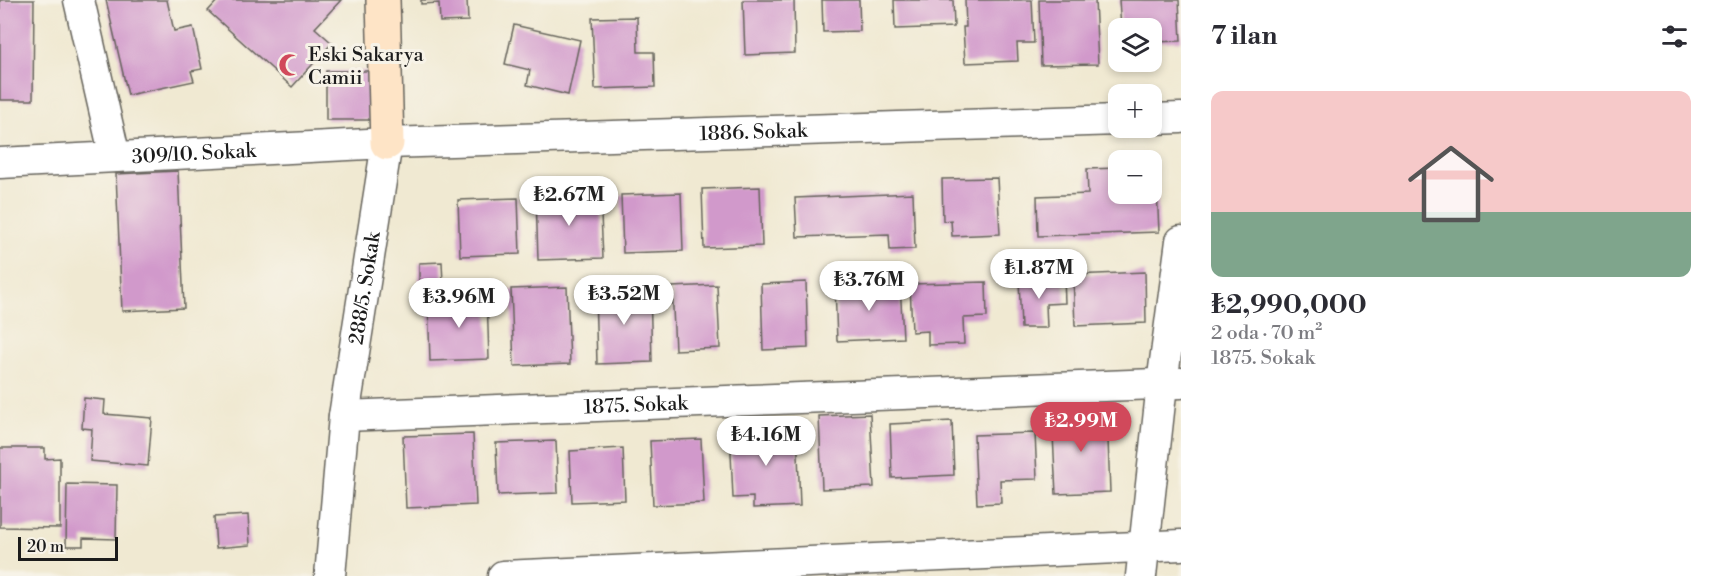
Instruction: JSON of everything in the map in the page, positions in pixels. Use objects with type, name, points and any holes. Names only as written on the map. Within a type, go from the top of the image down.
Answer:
[{"type":"street","points":[[79,0],[115,157]]},
{"type":"street","name":"288/5. Sokak","points":[[330,576],[344,416],[387,143],[383,0]]},
{"type":"street","points":[[1162,118],[1181,118]]},
{"type":"street","name":"1886. Sokak","points":[[387,143],[1108,120]]},
{"type":"street","name":"309/10. Sokak","points":[[0,163],[387,143]]},
{"type":"street","points":[[1142,562],[1172,383],[1181,241]]},
{"type":"street","name":"1875. Sokak","points":[[344,416],[1172,383]]},
{"type":"street","points":[[502,576],[1142,562],[1181,545]]},
{"type":"building","points":[[0,0],[34,0],[33,100],[0,100]]},
{"type":"building","points":[[106,0],[167,0],[174,31],[193,27],[202,69],[191,71],[194,81],[128,95]]},
{"type":"building","name":"Eski Sakarya Camii","points":[[218,0],[341,0],[315,28],[332,43],[292,87],[208,11]]},
{"type":"building","points":[[421,0],[467,0],[468,21],[440,22],[439,3],[421,4]]},
{"type":"building","points":[[743,0],[794,0],[795,53],[745,55]]},
{"type":"building","points":[[822,0],[859,0],[860,31],[823,32]]},
{"type":"building","points":[[894,0],[953,0],[954,27],[895,29]]},
{"type":"building","points":[[965,0],[1032,0],[1034,43],[1017,43],[1018,61],[965,63],[963,27],[966,27]]},
{"type":"building","points":[[1039,0],[1095,0],[1098,64],[1041,65]]},
{"type":"building","points":[[1119,0],[1179,0],[1181,41],[1162,42],[1162,18],[1120,18]]},
{"type":"building","points":[[637,17],[638,52],[654,52],[655,87],[595,89],[592,18]]},
{"type":"building","points":[[514,25],[580,40],[568,95],[527,85],[530,70],[505,64]]},
{"type":"building","points":[[326,71],[372,71],[372,120],[326,120]]},
{"type":"building","points":[[1108,168],[1108,204],[1158,204],[1159,232],[1038,236],[1037,196],[1088,194],[1087,169]]},
{"type":"building","points":[[178,171],[184,308],[122,311],[116,174]]},
{"type":"building","points":[[997,178],[1000,234],[952,236],[951,220],[943,221],[942,179]]},
{"type":"building","points":[[760,187],[762,246],[704,248],[702,189]]},
{"type":"building","points":[[600,193],[603,258],[538,260],[536,195]]},
{"type":"building","points":[[681,193],[683,251],[623,253],[621,195]]},
{"type":"building","points":[[913,193],[915,249],[890,250],[889,234],[797,237],[795,198]]},
{"type":"building","points":[[518,198],[520,254],[460,256],[458,200]]},
{"type":"building","points":[[442,262],[443,283],[419,284],[419,263]]},
{"type":"building","points":[[1145,272],[1146,323],[1075,326],[1073,275]]},
{"type":"building","points":[[1064,277],[1065,303],[1046,304],[1047,328],[1021,328],[1019,279]]},
{"type":"building","points":[[806,282],[808,348],[763,350],[761,284]]},
{"type":"building","points":[[986,282],[987,317],[963,318],[964,344],[928,345],[928,331],[912,332],[910,284]]},
{"type":"building","points":[[900,283],[903,338],[837,341],[835,285]]},
{"type":"building","points":[[717,285],[720,348],[675,350],[672,287]]},
{"type":"building","points":[[567,287],[570,364],[514,366],[511,289]]},
{"type":"building","points":[[650,289],[652,362],[597,364],[595,291]]},
{"type":"building","points":[[487,297],[489,359],[430,361],[428,300]]},
{"type":"building","points":[[84,398],[105,400],[104,414],[152,418],[148,466],[90,461],[92,429],[82,428]]},
{"type":"building","points":[[1107,413],[1110,492],[1056,494],[1052,415]]},
{"type":"building","points":[[870,414],[874,487],[822,489],[819,416]]},
{"type":"building","points":[[952,421],[954,475],[892,478],[890,424]]},
{"type":"building","points":[[797,428],[800,506],[753,508],[753,497],[733,498],[730,431]]},
{"type":"building","points":[[1035,433],[1037,479],[1000,480],[1001,503],[977,504],[974,435]]},
{"type":"building","points":[[473,434],[476,505],[406,508],[403,436]]},
{"type":"building","points":[[701,439],[704,503],[653,505],[650,441]]},
{"type":"building","points":[[556,441],[558,493],[498,495],[496,443]]},
{"type":"building","points":[[0,448],[45,448],[45,459],[60,458],[60,528],[0,527]]},
{"type":"building","points":[[623,448],[625,500],[572,502],[570,451]]},
{"type":"building","points":[[67,484],[117,485],[116,539],[83,538],[83,546],[66,546]]},
{"type":"building","points":[[248,515],[250,545],[216,548],[214,517]]},
{"type":"place","name":"Eski Sakarya Camii","points":[[290,65]]}]
